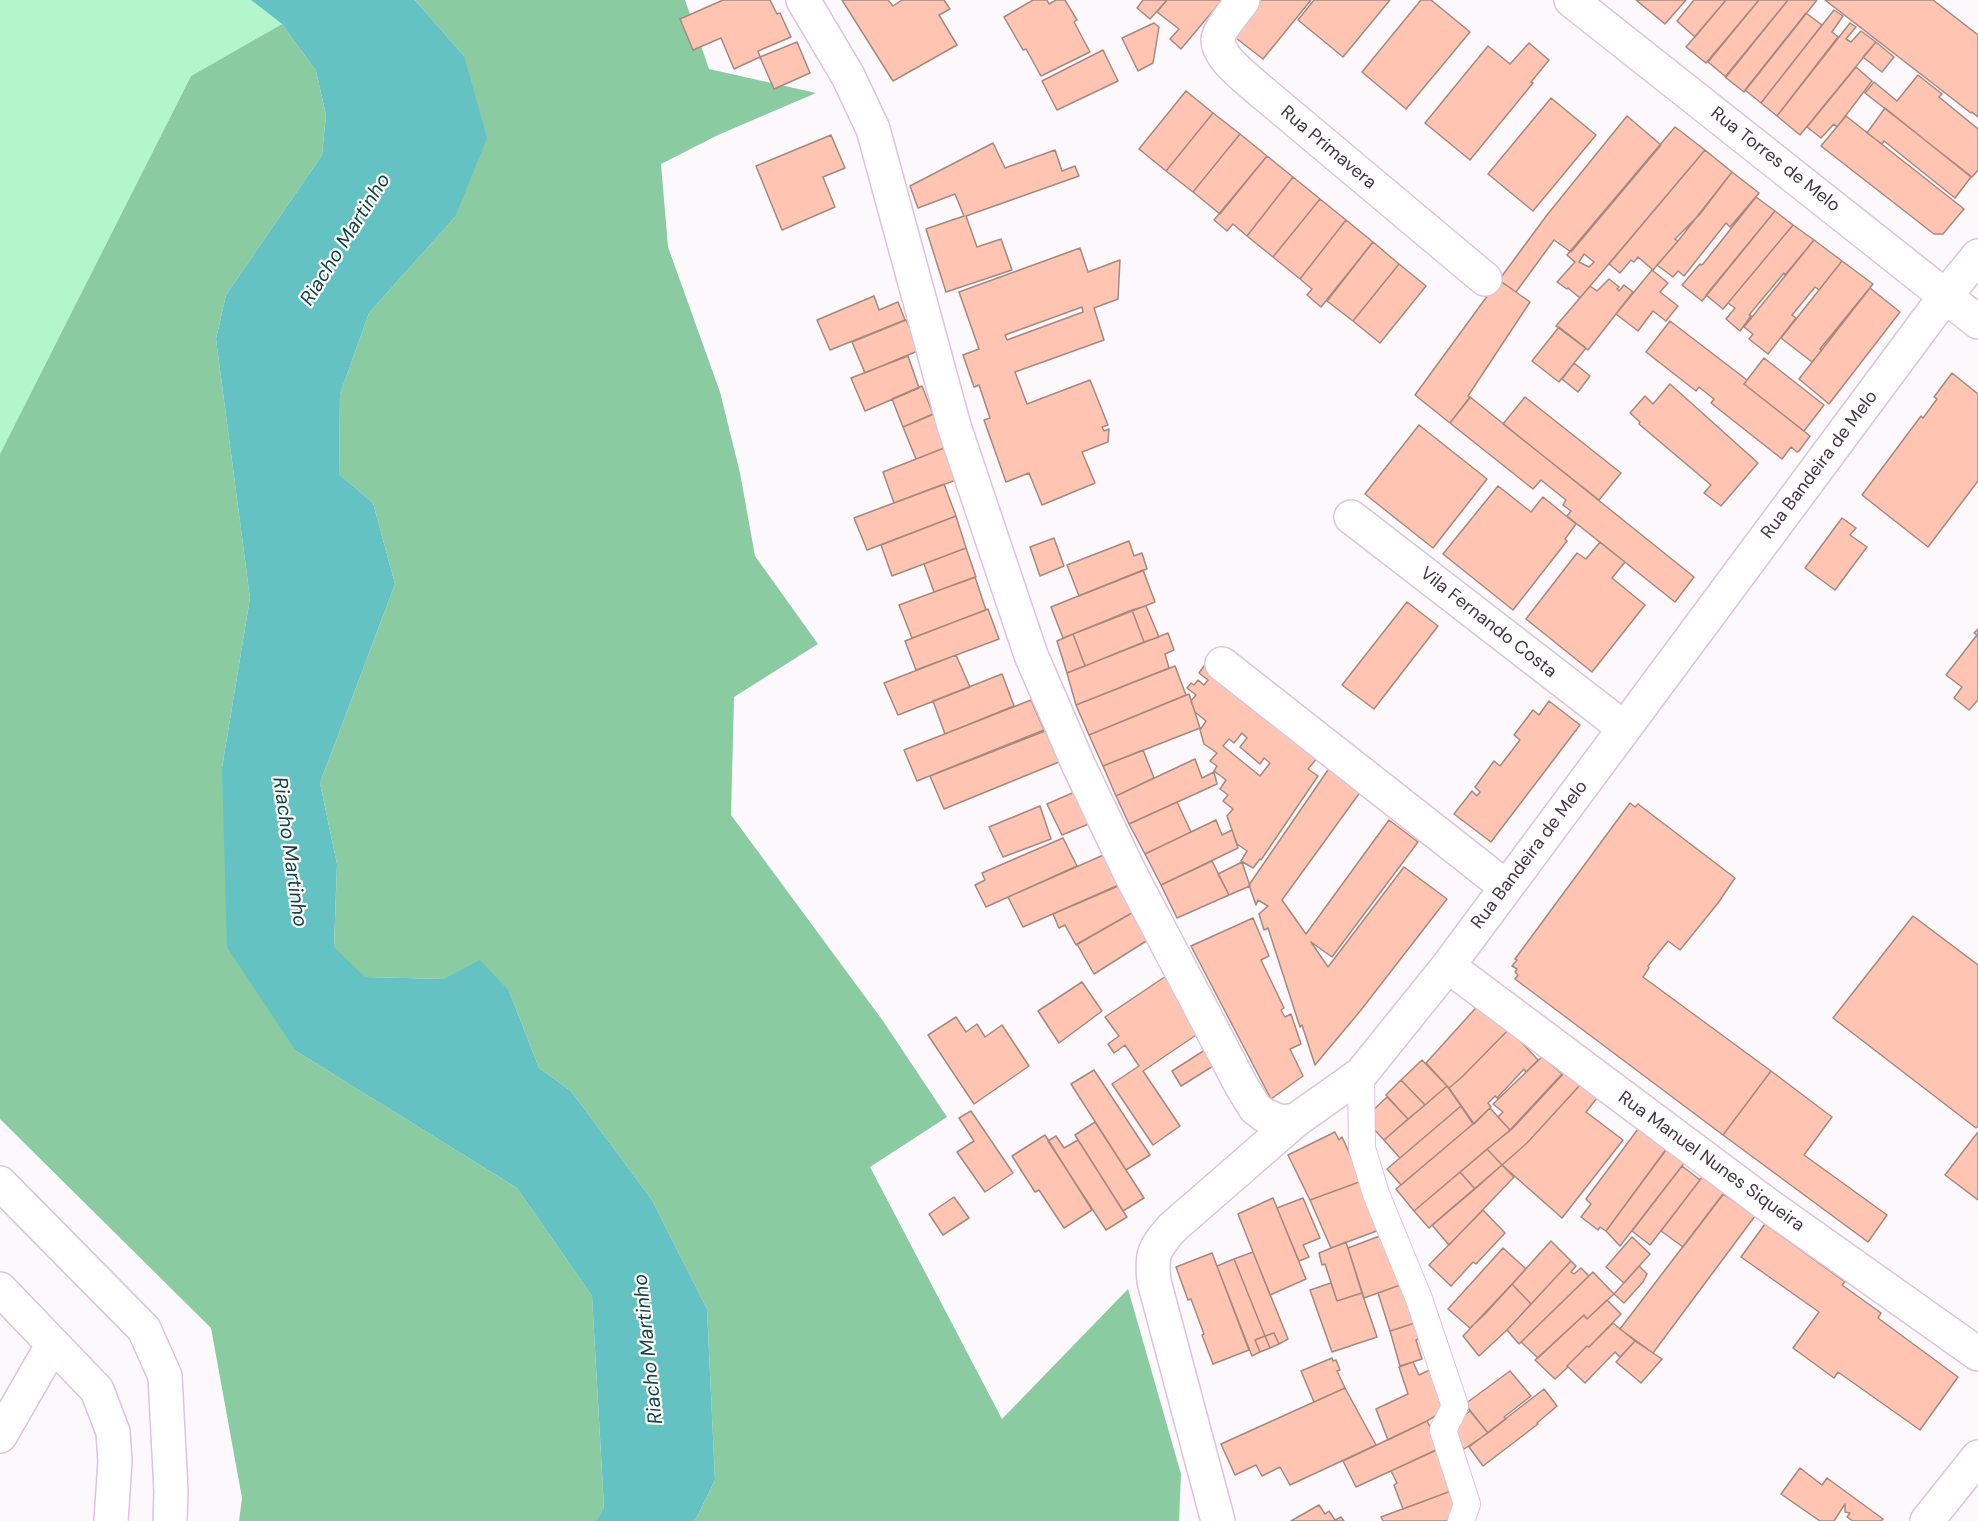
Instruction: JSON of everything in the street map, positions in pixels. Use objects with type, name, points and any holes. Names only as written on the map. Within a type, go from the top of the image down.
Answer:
[{"type":"street","points":[[803,0],[848,76],[873,129],[954,426],[1031,655],[1079,766],[1130,873],[1255,1108],[1264,1115],[1281,1122],[1296,1120]]},
{"type":"street","name":"Rua Primavera","points":[[1243,0],[1220,32],[1218,40],[1228,62],[1485,279]]},
{"type":"street","name":"Rua Torres de Melo","points":[[1571,0],[1978,322]]},
{"type":"street","name":"Rua Bandeira de Melo","points":[[1218,1521],[1154,1281],[1152,1260],[1158,1244],[1172,1228],[1296,1120],[1361,1074],[1448,966],[1946,295],[1978,256]]},
{"type":"street","name":"Vila Fernando Costa","points":[[1352,517],[1624,728]]},
{"type":"street","points":[[1222,664],[1506,887]]},
{"type":"street","name":"Rua Manuel Nunes Siqueira","points":[[1448,966],[1765,1203],[1978,1354]]},
{"type":"street","points":[[0,1183],[144,1329],[165,1376],[171,1491],[170,1521]]},
{"type":"street","points":[[0,1289],[98,1390],[114,1432],[115,1461],[111,1521]]},
{"type":"street","points":[[0,1436],[53,1344]]},
{"type":"street","points":[[1927,1521],[1978,1457]]},
{"type":"lane","points":[[1361,1074],[1362,1148],[1376,1194],[1419,1299],[1455,1406],[1443,1430],[1467,1504],[1461,1521]]},
{"type":"green space","points":[[0,0],[251,0],[282,24],[191,76],[0,454]]},
{"type":"green space","points":[[415,0],[685,0],[709,69],[816,93],[718,135],[661,164],[668,247],[720,392],[740,473],[755,556],[818,644],[734,697],[731,815],[883,1021],[947,1117],[870,1167],[1002,1419],[1128,1289],[1181,1474],[1179,1521],[695,1521],[715,1480],[707,1309],[652,1200],[571,1091],[539,1068],[509,991],[444,979],[364,977],[334,948],[337,864],[320,783],[395,584],[373,503],[339,474],[340,394],[369,313],[455,217],[464,56]]},
{"type":"green space","points":[[282,24],[316,71],[326,115],[322,155],[226,295],[216,339],[250,598],[222,768],[296,1051],[517,1188],[592,1296],[604,1509],[596,1521],[239,1521],[242,1498],[211,1328],[0,1119],[0,454],[191,76]]},
{"type":"water","name":"Riacho Martinho","points":[[251,0],[415,0],[464,56],[487,138],[455,217],[369,313],[340,394],[339,474],[373,503],[395,584],[320,783],[337,864],[334,947],[365,977],[444,979],[480,960],[509,991],[539,1068],[571,1091],[652,1200],[707,1309],[715,1480],[695,1521],[596,1521],[604,1508],[592,1296],[517,1188],[296,1051],[227,947],[222,768],[250,598],[216,339],[226,295],[322,155],[326,115],[316,71],[282,24]]},
{"type":"building","points":[[723,0],[770,0],[777,14],[780,13],[791,37],[758,51],[760,57],[734,69],[721,38],[693,50],[680,19]]},
{"type":"building","points":[[842,0],[888,0],[893,6],[902,0],[944,0],[950,9],[939,15],[957,45],[893,81]]},
{"type":"building","points":[[1033,0],[1047,0],[1049,4],[1056,0],[1065,0],[1077,20],[1074,22],[1090,52],[1041,76],[1004,17]]},
{"type":"building","points":[[1143,0],[1167,0],[1150,19],[1137,8]]},
{"type":"building","points":[[1167,0],[1222,0],[1181,49],[1170,39],[1179,29],[1157,12]]},
{"type":"building","points":[[1260,0],[1311,0],[1263,59],[1232,35]]},
{"type":"building","points":[[1314,0],[1390,0],[1343,57],[1298,20]]},
{"type":"building","points":[[1421,0],[1431,0],[1470,32],[1406,109],[1362,72]]},
{"type":"building","points":[[1636,0],[1686,0],[1665,24]]},
{"type":"building","points":[[1694,0],[1726,0],[1695,37],[1677,21]]},
{"type":"building","points":[[1726,0],[1759,0],[1706,63],[1686,47]]},
{"type":"building","points":[[1759,0],[1788,0],[1726,77],[1708,62]]},
{"type":"building","points":[[1788,0],[1817,0],[1744,92],[1725,77]]},
{"type":"building","points":[[1825,0],[1933,0],[1978,35],[1978,117],[1971,113]]},
{"type":"building","points":[[1834,10],[1843,16],[1832,32],[1838,37],[1777,116],[1761,103]]},
{"type":"building","points":[[1806,13],[1822,25],[1761,103],[1745,90]]},
{"type":"building","points":[[1154,23],[1159,27],[1153,63],[1138,71],[1122,38]]},
{"type":"building","points":[[1850,23],[1856,27],[1846,39],[1851,42],[1861,31],[1876,42],[1800,135],[1777,116]]},
{"type":"building","points":[[797,42],[810,73],[774,89],[760,57]]},
{"type":"building","points":[[1876,42],[1894,57],[1882,72],[1863,57]]},
{"type":"building","points":[[1529,43],[1549,60],[1470,160],[1425,123],[1488,46],[1510,64]]},
{"type":"building","points":[[1103,50],[1118,81],[1057,110],[1042,81]]},
{"type":"building","points":[[1856,67],[1872,81],[1837,127],[1834,124],[1821,138],[1807,127]]},
{"type":"building","points":[[1918,75],[1942,94],[1939,97],[1978,129],[1978,170],[1972,177],[1865,93],[1874,82],[1897,101]]},
{"type":"building","points":[[1186,91],[1213,113],[1166,171],[1139,149]]},
{"type":"building","points":[[1551,98],[1596,135],[1533,211],[1488,174]]},
{"type":"building","points":[[1885,108],[1971,177],[1955,198],[1884,141],[1882,144],[1867,133]]},
{"type":"building","points":[[1213,113],[1240,134],[1193,192],[1166,171]]},
{"type":"building","points":[[1627,116],[1661,145],[1571,252],[1554,240],[1516,292],[1500,281],[1547,215]]},
{"type":"building","points":[[1846,116],[1964,209],[1943,234],[1934,234],[1821,146]]},
{"type":"building","points":[[1675,127],[1705,150],[1580,298],[1557,282],[1575,262],[1567,255]],"holes":[[[1584,254],[1594,262],[1589,267],[1579,262]]]},
{"type":"building","points":[[1240,134],[1267,156],[1220,214],[1193,192]]},
{"type":"building","points":[[831,135],[845,168],[823,177],[835,207],[782,230],[756,166]]},
{"type":"building","points":[[993,143],[1005,168],[1055,150],[1062,171],[1075,166],[1079,176],[966,216],[977,247],[1001,239],[1012,270],[946,292],[926,229],[964,216],[955,194],[918,208],[910,186]]},
{"type":"building","points":[[1705,150],[1732,172],[1700,214],[1675,239],[1678,241],[1653,270],[1638,257],[1634,262],[1631,260],[1620,273],[1609,264]]},
{"type":"building","points":[[1267,156],[1293,177],[1247,236],[1233,224],[1227,231],[1214,220]]},
{"type":"building","points":[[1732,172],[1759,193],[1730,227],[1726,223],[1684,276],[1678,271],[1673,277],[1657,265]]},
{"type":"building","points":[[1293,177],[1320,199],[1273,257],[1247,236]]},
{"type":"building","points":[[1756,197],[1775,211],[1702,301],[1682,285],[1700,264],[1703,264]]},
{"type":"building","points":[[1320,199],[1346,220],[1300,279],[1273,257]]},
{"type":"building","points":[[1775,211],[1793,225],[1723,309],[1706,295]]},
{"type":"building","points":[[1346,220],[1373,242],[1321,307],[1307,295],[1312,289],[1300,279]]},
{"type":"building","points":[[1793,225],[1814,240],[1749,315],[1751,316],[1740,331],[1726,319],[1735,308],[1728,303]]},
{"type":"building","points":[[1814,240],[1842,261],[1819,290],[1815,287],[1792,315],[1796,318],[1768,354],[1749,339],[1753,334],[1744,327]]},
{"type":"building","points":[[1373,242],[1399,264],[1353,321],[1327,301]]},
{"type":"building","points":[[1080,248],[1088,272],[1120,260],[1118,299],[1094,308],[1104,340],[1015,372],[1027,404],[1090,380],[1108,425],[1102,427],[1104,431],[1109,429],[1108,442],[1082,452],[1095,483],[1042,505],[1029,473],[1006,482],[984,420],[990,418],[979,385],[974,387],[963,355],[979,349],[959,292]],"holes":[[[1082,307],[1083,312],[1007,340],[1005,335]]]},
{"type":"building","points":[[1842,261],[1873,284],[1812,362],[1781,338]]},
{"type":"building","points":[[1399,264],[1426,286],[1380,343],[1353,321]]},
{"type":"building","points":[[1652,270],[1668,283],[1660,292],[1678,306],[1666,321],[1653,311],[1638,331],[1616,314]]},
{"type":"building","points":[[1609,279],[1619,287],[1617,289],[1619,291],[1624,285],[1633,292],[1588,350],[1556,326],[1590,286],[1597,291]]},
{"type":"building","points":[[1499,280],[1530,302],[1468,396],[1469,399],[1450,423],[1415,395]]},
{"type":"building","points":[[1870,288],[1900,312],[1829,404],[1799,379]]},
{"type":"building","points":[[874,296],[879,310],[898,302],[905,320],[830,350],[817,320]]},
{"type":"building","points":[[906,320],[920,350],[865,373],[852,342]]},
{"type":"building","points":[[1670,321],[1747,380],[1744,384],[1810,436],[1799,451],[1791,447],[1782,459],[1711,403],[1714,399],[1699,387],[1696,391],[1646,352]]},
{"type":"building","points":[[1559,327],[1586,348],[1559,382],[1532,361]]},
{"type":"building","points":[[908,356],[919,388],[865,411],[851,378]]},
{"type":"building","points":[[1764,358],[1824,405],[1804,431],[1744,384]]},
{"type":"building","points":[[1574,363],[1590,376],[1578,392],[1562,379]]},
{"type":"building","points":[[1952,373],[1978,394],[1978,481],[1928,547],[1862,495],[1921,416],[1923,418],[1937,399],[1934,397]]},
{"type":"building","points":[[1670,384],[1758,463],[1721,506],[1704,493],[1711,485],[1639,424],[1640,422],[1630,413],[1645,396],[1653,404]]},
{"type":"building","points":[[922,386],[933,414],[903,427],[892,399]]},
{"type":"building","points":[[1470,397],[1694,577],[1675,602],[1567,516],[1571,511],[1563,505],[1566,500],[1541,480],[1533,489],[1450,423]]},
{"type":"building","points":[[1525,397],[1621,473],[1599,500],[1503,424]]},
{"type":"building","points":[[939,412],[952,445],[916,459],[903,427]]},
{"type":"building","points":[[1419,425],[1487,479],[1433,548],[1365,494]]},
{"type":"building","points":[[952,445],[964,477],[894,503],[883,472]]},
{"type":"building","points":[[944,484],[956,516],[867,550],[854,518]]},
{"type":"building","points":[[1498,486],[1531,512],[1543,497],[1576,524],[1565,539],[1567,541],[1513,610],[1443,554]]},
{"type":"building","points":[[956,516],[966,548],[892,576],[881,545]]},
{"type":"building","points":[[1842,518],[1856,528],[1850,535],[1867,547],[1835,590],[1805,568]]},
{"type":"building","points":[[1054,538],[1064,566],[1040,576],[1030,547]]},
{"type":"building","points":[[1129,541],[1134,556],[1142,553],[1147,569],[1079,596],[1067,565]]},
{"type":"building","points":[[1600,542],[1625,562],[1612,578],[1645,605],[1592,672],[1526,619],[1577,553],[1586,559]]},
{"type":"building","points":[[966,548],[976,577],[934,592],[924,564]]},
{"type":"building","points":[[1143,570],[1155,602],[1063,638],[1051,607]]},
{"type":"building","points":[[975,577],[986,610],[912,638],[899,605]]},
{"type":"building","points":[[1407,602],[1438,626],[1374,709],[1342,685]]},
{"type":"building","points":[[1146,606],[1159,637],[1144,642],[1132,610]]},
{"type":"building","points":[[988,609],[999,639],[916,670],[905,641]]},
{"type":"building","points":[[1132,610],[1144,642],[1085,666],[1073,634]]},
{"type":"building","points":[[1978,629],[1978,700],[1969,710],[1954,698],[1962,687],[1946,675],[1977,635],[1974,633]]},
{"type":"building","points":[[1168,633],[1174,650],[1165,654],[1169,668],[1076,705],[1067,673]]},
{"type":"building","points":[[1073,634],[1085,666],[1067,673],[1057,641]]},
{"type":"building","points":[[956,655],[970,687],[898,715],[884,683]]},
{"type":"building","points":[[1175,666],[1186,695],[1089,735],[1076,705]]},
{"type":"building","points":[[1204,666],[1318,757],[1308,769],[1318,776],[1261,860],[1253,868],[1241,861],[1247,851],[1237,844],[1227,816],[1233,809],[1223,801],[1228,795],[1220,789],[1226,780],[1214,771],[1217,766],[1210,761],[1217,753],[1204,744],[1200,730],[1206,721],[1195,712],[1191,701],[1196,695],[1187,688],[1198,680],[1204,685],[1208,680],[1199,673]],"holes":[[[1242,733],[1247,738],[1240,747],[1260,764],[1264,758],[1270,763],[1260,776],[1223,746],[1229,739],[1234,743]]]},
{"type":"building","points":[[1002,674],[1014,706],[945,734],[933,701]]},
{"type":"building","points":[[1189,694],[1200,728],[1103,766],[1089,735]]},
{"type":"building","points":[[1031,700],[1044,730],[917,781],[904,750]]},
{"type":"building","points":[[1549,701],[1580,725],[1491,842],[1454,814],[1472,791],[1477,796],[1480,792],[1475,787],[1494,761],[1500,766],[1520,740],[1514,735],[1533,710],[1539,715]]},
{"type":"building","points":[[1045,731],[1059,762],[944,809],[930,776]]},
{"type":"building","points":[[1143,750],[1154,778],[1116,796],[1103,766]]},
{"type":"building","points":[[1195,759],[1202,778],[1214,772],[1217,784],[1129,824],[1116,796]]},
{"type":"building","points":[[1330,767],[1361,791],[1282,900],[1306,934],[1389,820],[1418,842],[1332,957],[1311,942],[1328,967],[1404,867],[1447,899],[1315,1065],[1302,1025],[1300,1027],[1268,928],[1264,930],[1259,914],[1268,906],[1258,900],[1256,905],[1249,885]]},
{"type":"building","points":[[1077,791],[1091,823],[1062,835],[1047,804]]},
{"type":"building","points":[[1177,802],[1191,832],[1145,854],[1129,824]]},
{"type":"building","points":[[1630,803],[1635,807],[1638,804],[1735,878],[1680,950],[1668,941],[1648,966],[1643,977],[1771,1071],[1723,1135],[1515,979],[1518,975],[1515,972],[1517,969],[1512,966],[1517,960],[1515,959]]},
{"type":"building","points":[[1040,806],[1051,839],[1003,857],[989,827]]},
{"type":"building","points":[[1216,820],[1222,835],[1232,830],[1238,848],[1161,885],[1145,854]]},
{"type":"building","points":[[1063,838],[1077,866],[986,907],[975,885],[985,880],[982,873]]},
{"type":"building","points":[[1108,853],[1121,884],[1023,927],[1008,897]]},
{"type":"building","points":[[1212,861],[1229,895],[1177,918],[1161,885]]},
{"type":"building","points":[[1242,862],[1250,886],[1229,895],[1218,874]]},
{"type":"building","points":[[1123,884],[1137,910],[1076,945],[1065,925],[1059,928],[1053,914]]},
{"type":"building","points":[[1137,910],[1151,938],[1094,974],[1077,944]]},
{"type":"building","points":[[1913,916],[1978,965],[1978,1126],[1976,1128],[1833,1018]]},
{"type":"building","points":[[1253,918],[1269,956],[1261,960],[1284,1008],[1281,1010],[1285,1017],[1291,1014],[1301,1044],[1290,1049],[1303,1076],[1271,1099],[1191,946]]},
{"type":"building","points":[[1169,974],[1205,1029],[1143,1071],[1180,1126],[1153,1145],[1112,1084],[1139,1066],[1125,1045],[1114,1053],[1108,1044],[1119,1036],[1105,1017]]},
{"type":"building","points":[[1082,982],[1102,1011],[1059,1043],[1038,1011]]},
{"type":"building","points":[[1483,1000],[1512,1026],[1449,1088],[1426,1063]]},
{"type":"building","points":[[956,1017],[966,1032],[977,1024],[985,1037],[1002,1025],[1029,1066],[974,1104],[928,1035]]},
{"type":"building","points":[[1509,1029],[1538,1060],[1526,1072],[1524,1069],[1497,1098],[1495,1096],[1488,1103],[1491,1107],[1474,1124],[1449,1088]]},
{"type":"building","points":[[1208,1048],[1218,1063],[1181,1086],[1172,1071]]},
{"type":"building","points":[[1542,1057],[1562,1074],[1510,1130],[1498,1117],[1503,1112],[1493,1104]]},
{"type":"building","points":[[1422,1060],[1447,1086],[1425,1105],[1401,1080]]},
{"type":"building","points":[[1094,1070],[1150,1155],[1126,1170],[1071,1084]]},
{"type":"building","points":[[1771,1071],[1832,1117],[1804,1155],[1887,1215],[1868,1242],[1723,1135]]},
{"type":"building","points":[[1565,1072],[1581,1084],[1527,1143],[1502,1165],[1487,1149],[1512,1129]]},
{"type":"building","points":[[1401,1080],[1425,1105],[1408,1119],[1386,1095]]},
{"type":"building","points":[[1581,1084],[1597,1098],[1586,1112],[1623,1140],[1562,1218],[1502,1165],[1527,1143]]},
{"type":"building","points":[[1447,1086],[1461,1106],[1400,1158],[1384,1140]]},
{"type":"building","points":[[1387,1097],[1408,1119],[1384,1140],[1367,1122],[1369,1114]]},
{"type":"building","points":[[1461,1106],[1473,1124],[1401,1185],[1387,1169]]},
{"type":"building","points":[[1490,1108],[1510,1130],[1414,1211],[1396,1189]]},
{"type":"building","points":[[971,1111],[1013,1173],[985,1192],[957,1152],[974,1141],[959,1118]]},
{"type":"building","points":[[1095,1122],[1144,1198],[1123,1211],[1075,1135]]},
{"type":"building","points":[[1638,1129],[1666,1150],[1606,1231],[1600,1227],[1598,1230],[1581,1217],[1591,1204],[1586,1199]]},
{"type":"building","points":[[1335,1132],[1339,1140],[1342,1137],[1362,1181],[1310,1200],[1288,1155]]},
{"type":"building","points":[[1978,1132],[1978,1200],[1945,1175]]},
{"type":"building","points":[[1045,1135],[1092,1210],[1064,1228],[1039,1190],[1035,1192],[1012,1156]]},
{"type":"building","points":[[1056,1136],[1064,1148],[1078,1140],[1127,1217],[1106,1230],[1048,1141]]},
{"type":"building","points":[[1667,1148],[1685,1162],[1620,1246],[1606,1231]]},
{"type":"building","points":[[1487,1149],[1502,1165],[1475,1189],[1460,1172]]},
{"type":"building","points":[[1502,1165],[1514,1177],[1449,1245],[1432,1225]]},
{"type":"building","points":[[1682,1166],[1700,1180],[1650,1245],[1632,1231]]},
{"type":"building","points":[[1460,1172],[1475,1189],[1429,1228],[1414,1211]]},
{"type":"building","points":[[1706,1172],[1728,1188],[1683,1247],[1661,1231]]},
{"type":"building","points":[[1362,1181],[1382,1229],[1331,1248],[1310,1200]]},
{"type":"building","points":[[1723,1194],[1755,1216],[1653,1353],[1620,1329]]},
{"type":"building","points":[[954,1197],[969,1218],[943,1235],[929,1214]]},
{"type":"building","points":[[1273,1198],[1306,1279],[1270,1295],[1238,1214]]},
{"type":"building","points":[[1303,1198],[1320,1238],[1303,1245],[1309,1257],[1299,1261],[1277,1208]]},
{"type":"building","points":[[1483,1210],[1505,1233],[1476,1264],[1473,1262],[1451,1286],[1429,1265]]},
{"type":"building","points":[[1765,1224],[1845,1282],[1842,1285],[1881,1313],[1878,1318],[1958,1377],[1920,1430],[1838,1372],[1834,1378],[1793,1348],[1819,1312],[1741,1257]]},
{"type":"building","points":[[1385,1234],[1403,1284],[1364,1298],[1348,1248]]},
{"type":"building","points":[[1632,1237],[1650,1254],[1624,1283],[1606,1267]]},
{"type":"building","points":[[1551,1241],[1571,1261],[1531,1304],[1512,1284]]},
{"type":"building","points":[[1346,1242],[1362,1293],[1337,1301],[1319,1253]]},
{"type":"building","points":[[1503,1248],[1526,1269],[1470,1328],[1448,1309]]},
{"type":"building","points":[[1253,1252],[1288,1339],[1279,1344],[1274,1333],[1265,1336],[1234,1259]]},
{"type":"building","points":[[1212,1253],[1249,1350],[1213,1364],[1191,1299],[1188,1300],[1176,1267]]},
{"type":"building","points":[[1234,1259],[1265,1336],[1255,1340],[1260,1352],[1252,1356],[1217,1266]]},
{"type":"building","points":[[1571,1261],[1576,1266],[1571,1272],[1574,1274],[1581,1268],[1589,1276],[1519,1344],[1507,1330]]},
{"type":"building","points":[[1639,1266],[1647,1274],[1643,1282],[1624,1303],[1614,1294]]},
{"type":"building","points":[[1593,1272],[1614,1294],[1587,1319],[1584,1315],[1538,1358],[1521,1342]]},
{"type":"building","points":[[1331,1283],[1337,1301],[1362,1293],[1377,1337],[1332,1352],[1310,1290]]},
{"type":"building","points":[[1403,1284],[1415,1323],[1390,1331],[1378,1293]]},
{"type":"building","points":[[1512,1284],[1531,1304],[1479,1356],[1463,1336]]},
{"type":"building","points":[[1607,1300],[1621,1314],[1555,1379],[1535,1360],[1584,1315],[1587,1319]]},
{"type":"building","points":[[1415,1323],[1421,1338],[1416,1340],[1422,1359],[1400,1366],[1390,1331]]},
{"type":"building","points":[[1613,1323],[1635,1341],[1620,1357],[1615,1352],[1585,1383],[1567,1366]]},
{"type":"building","points":[[1274,1333],[1279,1344],[1270,1348],[1265,1336]]},
{"type":"building","points":[[1265,1336],[1270,1348],[1260,1352],[1255,1340]]},
{"type":"building","points":[[1635,1341],[1662,1359],[1641,1383],[1616,1362]]},
{"type":"building","points":[[1332,1358],[1333,1361],[1336,1360],[1340,1370],[1337,1371],[1345,1388],[1314,1402],[1301,1371]]},
{"type":"building","points":[[1413,1362],[1419,1375],[1434,1368],[1450,1407],[1388,1440],[1376,1409],[1408,1394],[1399,1367]]},
{"type":"building","points":[[1510,1371],[1531,1396],[1488,1433],[1465,1404]]},
{"type":"building","points":[[1345,1388],[1376,1445],[1290,1485],[1280,1467],[1262,1476],[1256,1465],[1235,1475],[1221,1444]]},
{"type":"building","points":[[1544,1389],[1557,1406],[1538,1424],[1483,1466],[1469,1447]]},
{"type":"building","points":[[1470,1411],[1488,1433],[1464,1449],[1448,1428]]},
{"type":"building","points":[[1427,1421],[1441,1448],[1356,1487],[1343,1461]]},
{"type":"building","points":[[1440,1448],[1459,1488],[1403,1509],[1394,1485],[1397,1483],[1391,1471]]},
{"type":"building","points":[[1800,1468],[1822,1485],[1827,1478],[1883,1519],[1881,1521],[1853,1521],[1847,1517],[1850,1513],[1845,1512],[1845,1504],[1834,1521],[1820,1521],[1781,1494]]},
{"type":"building","points":[[1451,1491],[1455,1503],[1449,1521],[1383,1521],[1381,1517]]},
{"type":"building","points":[[1319,1505],[1325,1514],[1329,1511],[1335,1520],[1341,1517],[1344,1521],[1291,1521]]}]
